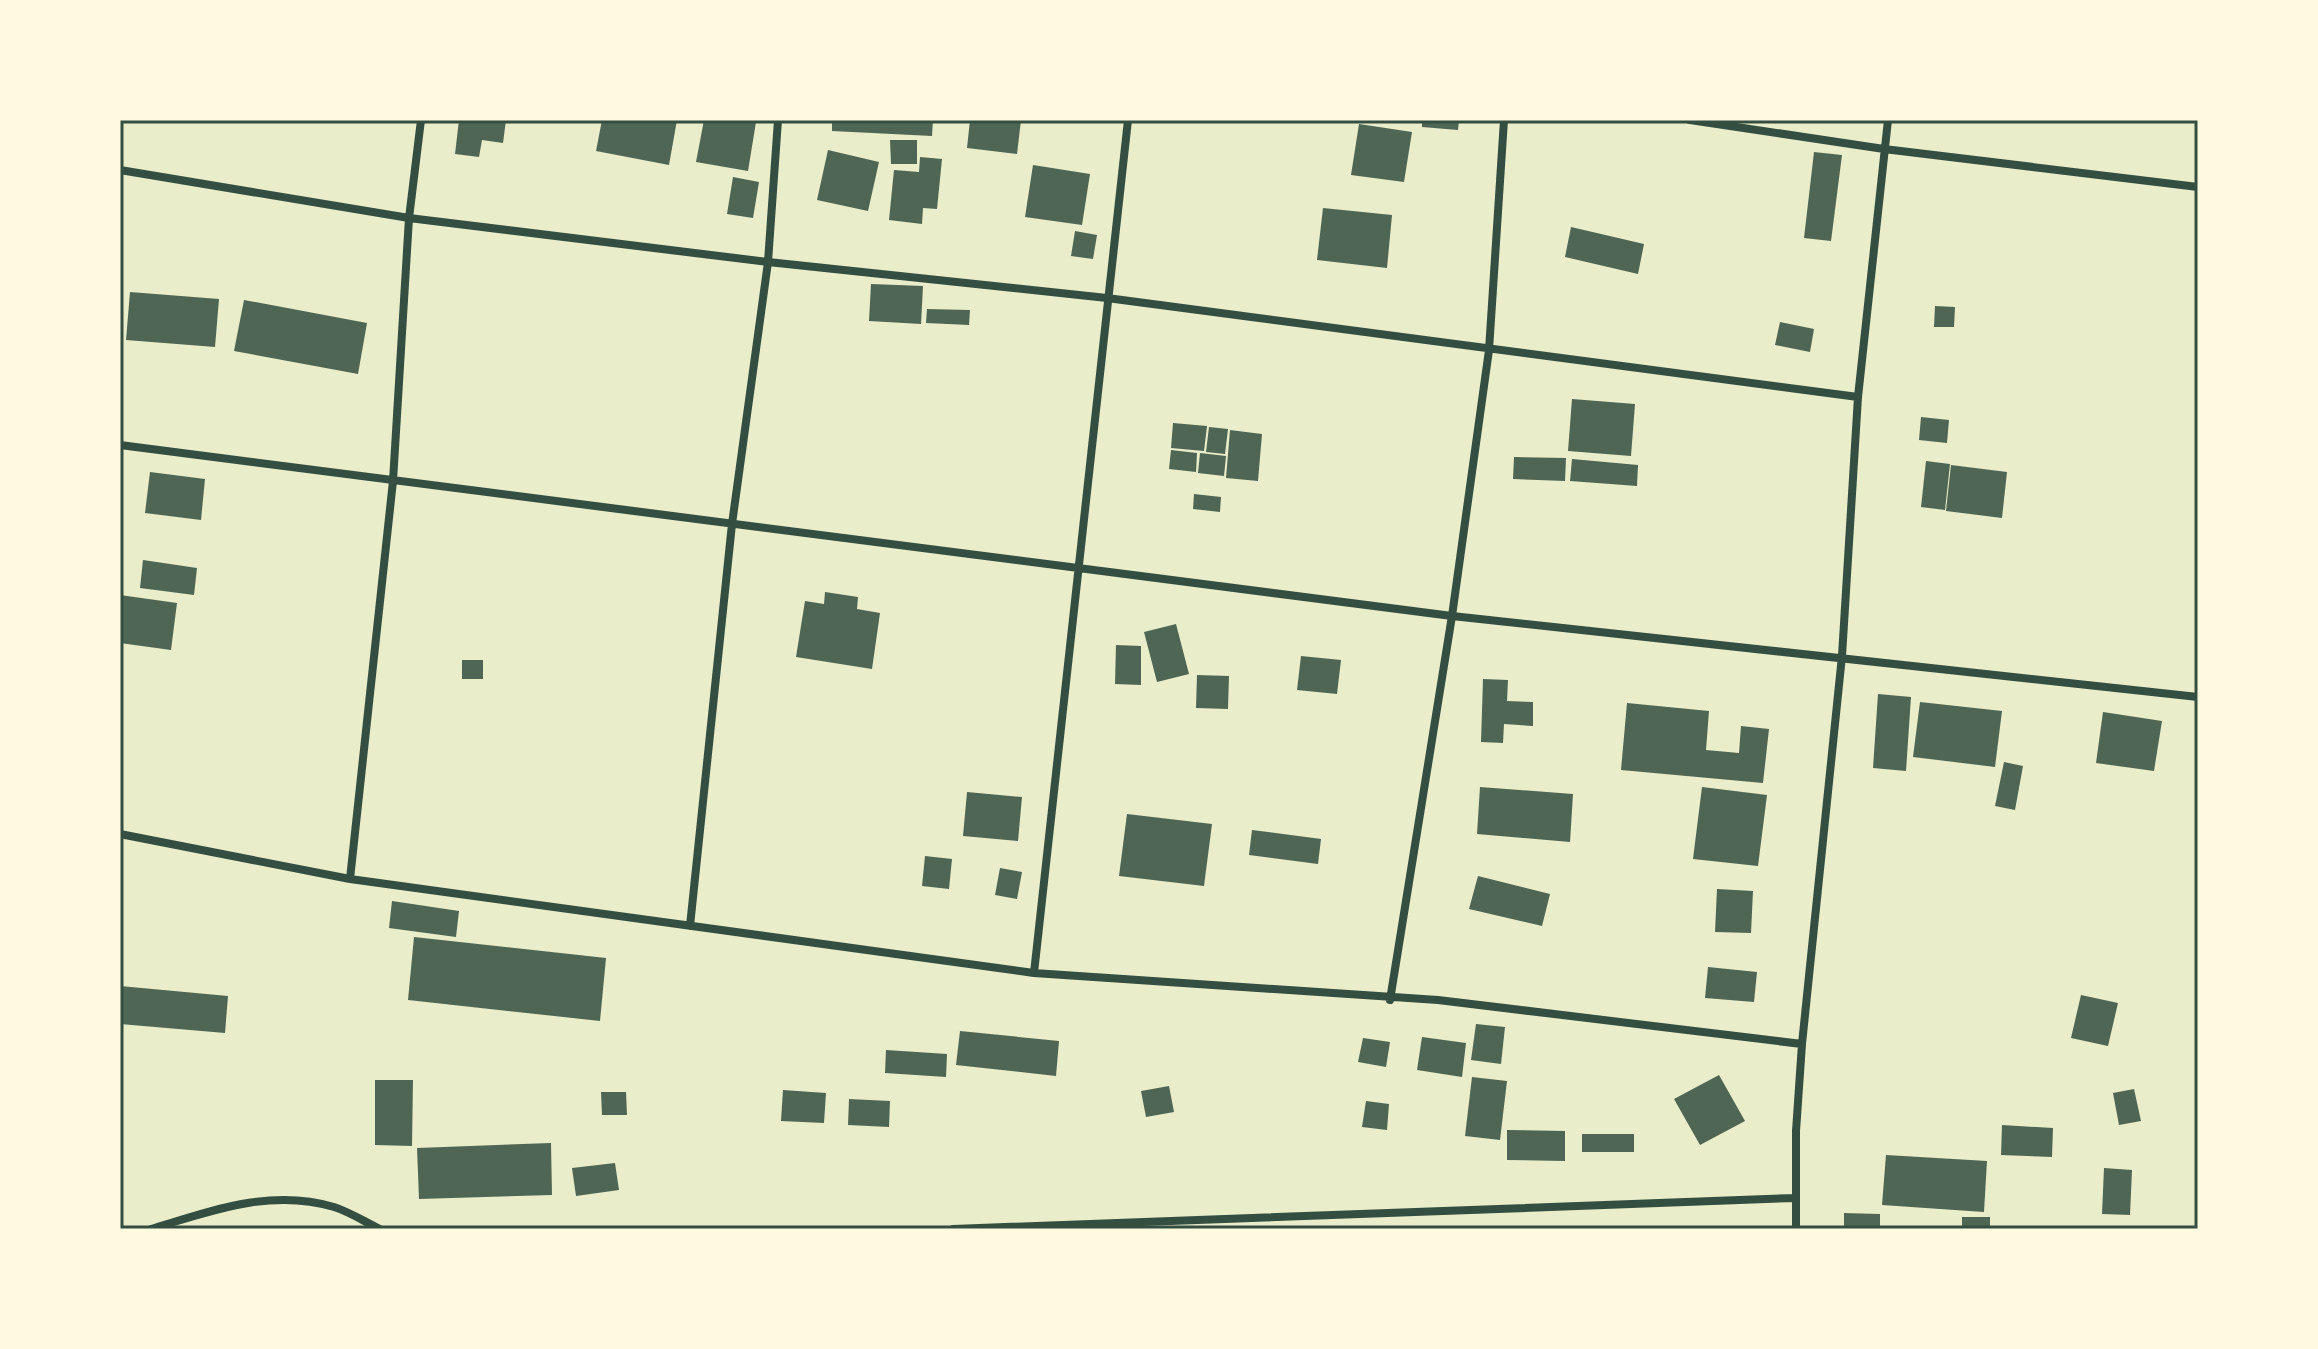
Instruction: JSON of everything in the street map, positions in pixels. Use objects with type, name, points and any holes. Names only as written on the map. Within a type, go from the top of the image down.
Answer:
[{"type":"street","points":[[350,879],[393,481],[409,218],[421,120]]},
{"type":"street","points":[[690,926],[732,524],[768,262],[778,120]]},
{"type":"street","points":[[1034,973],[1128,120]]},
{"type":"street","points":[[1390,1000],[1452,616],[1489,350],[1504,120]]},
{"type":"street","points":[[1690,120],[1884,149],[2198,187]]},
{"type":"street","points":[[1796,1229],[1794,1198],[1802,1044],[1842,656],[1858,397],[1888,120]]},
{"type":"street","points":[[120,170],[409,218],[768,262],[1107,298],[1858,397]]},
{"type":"street","points":[[120,445],[1452,616],[2198,697]]},
{"type":"street","points":[[120,834],[350,879],[1034,973],[1390,1000],[1438,1000],[1802,1044]]},
{"type":"street","points":[[953,1229],[1794,1198]]},
{"type":"street","points":[[151,1229],[239,1202],[299,1200],[336,1208],[380,1229]]},
{"type":"building","points":[[459,120],[506,120],[503,143],[482,140],[479,157],[455,154]]},
{"type":"building","points":[[602,120],[677,120],[669,165],[596,151]]},
{"type":"building","points":[[704,120],[756,122],[748,171],[696,162]]},
{"type":"building","points":[[832,120],[933,120],[932,136],[832,131]]},
{"type":"building","points":[[970,120],[1021,120],[1017,154],[967,148]]},
{"type":"building","points":[[1422,120],[1459,120],[1458,130],[1422,127]]},
{"type":"building","points":[[1359,124],[1412,132],[1404,182],[1351,175]]},
{"type":"building","points":[[890,140],[917,140],[917,164],[891,164]]},
{"type":"building","points":[[828,150],[879,162],[868,211],[817,200]]},
{"type":"building","points":[[1814,152],[1842,155],[1831,241],[1804,238]]},
{"type":"building","points":[[920,157],[942,159],[937,209],[923,208],[922,224],[889,220],[894,170],[919,172]]},
{"type":"building","points":[[1033,165],[1090,174],[1082,225],[1025,217]]},
{"type":"building","points":[[733,177],[759,182],[753,218],[727,214]]},
{"type":"building","points":[[1323,208],[1392,215],[1387,268],[1317,260]]},
{"type":"building","points":[[1571,227],[1644,244],[1638,274],[1565,257]]},
{"type":"building","points":[[1075,231],[1097,235],[1093,259],[1071,256]]},
{"type":"building","points":[[871,284],[923,286],[921,324],[869,321]]},
{"type":"building","points":[[130,292],[219,299],[215,347],[126,340]]},
{"type":"building","points":[[244,300],[367,323],[358,374],[234,351]]},
{"type":"building","points":[[1935,306],[1955,307],[1954,327],[1934,327]]},
{"type":"building","points":[[927,309],[970,310],[969,325],[926,323]]},
{"type":"building","points":[[1780,322],[1814,329],[1810,352],[1775,345]]},
{"type":"building","points":[[1572,399],[1635,404],[1631,456],[1568,451]]},
{"type":"building","points":[[1921,417],[1949,420],[1947,443],[1919,440]]},
{"type":"building","points":[[1173,423],[1207,426],[1204,451],[1171,448]]},
{"type":"building","points":[[1209,427],[1228,429],[1225,454],[1206,452]]},
{"type":"building","points":[[1230,430],[1262,434],[1258,481],[1226,478]]},
{"type":"building","points":[[1171,450],[1197,453],[1196,472],[1169,469]]},
{"type":"building","points":[[1200,453],[1226,456],[1224,476],[1198,473]]},
{"type":"building","points":[[1514,457],[1566,458],[1565,481],[1513,479]]},
{"type":"building","points":[[1572,459],[1638,465],[1637,486],[1570,481]]},
{"type":"building","points":[[1926,461],[1950,464],[1945,510],[1921,507]]},
{"type":"building","points":[[1951,465],[2007,472],[2002,518],[1946,511]]},
{"type":"building","points":[[150,472],[205,479],[201,520],[145,513]]},
{"type":"building","points":[[1194,494],[1221,497],[1220,512],[1193,509]]},
{"type":"building","points":[[143,560],[197,568],[194,595],[140,588]]},
{"type":"building","points":[[825,592],[858,597],[857,609],[880,613],[872,669],[796,657],[805,601],[824,604]]},
{"type":"building","points":[[120,595],[177,603],[171,650],[120,643]]},
{"type":"building","points":[[1176,624],[1189,674],[1157,682],[1144,632]]},
{"type":"building","points":[[1116,645],[1141,646],[1141,685],[1115,684]]},
{"type":"building","points":[[1301,656],[1341,660],[1337,694],[1297,690]]},
{"type":"building","points":[[462,660],[483,660],[483,679],[462,679]]},
{"type":"building","points":[[1197,675],[1229,676],[1228,709],[1196,708]]},
{"type":"building","points":[[1483,679],[1508,680],[1507,701],[1533,702],[1533,726],[1504,724],[1503,743],[1481,742]]},
{"type":"building","points":[[1878,694],[1911,697],[1906,771],[1873,768]]},
{"type":"building","points":[[1920,702],[2002,711],[1995,767],[1913,757]]},
{"type":"building","points":[[1627,703],[1709,711],[1706,750],[1739,753],[1741,726],[1769,729],[1763,783],[1621,770]]},
{"type":"building","points":[[2103,712],[2162,721],[2154,771],[2096,763]]},
{"type":"building","points":[[2004,762],[2023,766],[2015,810],[1995,806]]},
{"type":"building","points":[[1480,787],[1573,794],[1570,842],[1477,834]]},
{"type":"building","points":[[1702,787],[1767,795],[1758,866],[1693,859]]},
{"type":"building","points":[[967,792],[1022,797],[1018,841],[963,836]]},
{"type":"building","points":[[1127,814],[1212,824],[1204,886],[1119,876]]},
{"type":"building","points":[[1252,830],[1321,839],[1318,864],[1249,855]]},
{"type":"building","points":[[925,856],[952,859],[949,889],[922,886]]},
{"type":"building","points":[[1000,868],[1022,872],[1017,899],[995,895]]},
{"type":"building","points":[[1478,876],[1550,894],[1542,926],[1469,909]]},
{"type":"building","points":[[1717,889],[1753,891],[1751,933],[1715,932]]},
{"type":"building","points":[[392,901],[459,911],[456,937],[389,928]]},
{"type":"building","points":[[414,937],[606,958],[600,1021],[408,1000]]},
{"type":"building","points":[[1708,967],[1757,972],[1754,1002],[1705,998]]},
{"type":"building","points":[[120,986],[228,996],[225,1033],[120,1024]]},
{"type":"building","points":[[2081,995],[2118,1003],[2108,1046],[2071,1038]]},
{"type":"building","points":[[1476,1024],[1505,1027],[1501,1064],[1471,1060]]},
{"type":"building","points":[[960,1031],[1059,1041],[1056,1076],[956,1065]]},
{"type":"building","points":[[1422,1037],[1466,1043],[1462,1077],[1417,1070]]},
{"type":"building","points":[[1363,1038],[1390,1042],[1386,1067],[1358,1062]]},
{"type":"building","points":[[886,1050],[947,1054],[946,1077],[885,1073]]},
{"type":"building","points":[[1719,1075],[1745,1121],[1700,1145],[1674,1099]]},
{"type":"building","points":[[1472,1077],[1507,1081],[1500,1140],[1465,1136]]},
{"type":"building","points":[[375,1080],[413,1080],[412,1146],[375,1145]]},
{"type":"building","points":[[1169,1086],[1174,1112],[1146,1117],[1141,1091]]},
{"type":"building","points":[[2134,1089],[2141,1121],[2119,1125],[2113,1093]]},
{"type":"building","points":[[783,1090],[826,1093],[824,1123],[781,1121]]},
{"type":"building","points":[[601,1092],[626,1092],[627,1115],[602,1115]]},
{"type":"building","points":[[849,1099],[890,1101],[889,1127],[848,1125]]},
{"type":"building","points":[[1366,1101],[1389,1104],[1387,1130],[1362,1127]]},
{"type":"building","points":[[2002,1125],[2053,1128],[2052,1157],[2001,1155]]},
{"type":"building","points":[[1507,1130],[1565,1131],[1565,1161],[1507,1160]]},
{"type":"building","points":[[1582,1134],[1634,1134],[1634,1152],[1582,1152]]},
{"type":"building","points":[[551,1143],[552,1195],[419,1199],[417,1148]]},
{"type":"building","points":[[1886,1155],[1987,1161],[1984,1212],[1882,1205]]},
{"type":"building","points":[[615,1163],[619,1190],[576,1196],[572,1168]]},
{"type":"building","points":[[2104,1168],[2132,1170],[2130,1215],[2102,1214]]},
{"type":"building","points":[[1844,1213],[1880,1214],[1880,1229],[1844,1229]]},
{"type":"building","points":[[1962,1217],[1990,1217],[1990,1229],[1962,1229]]}]
